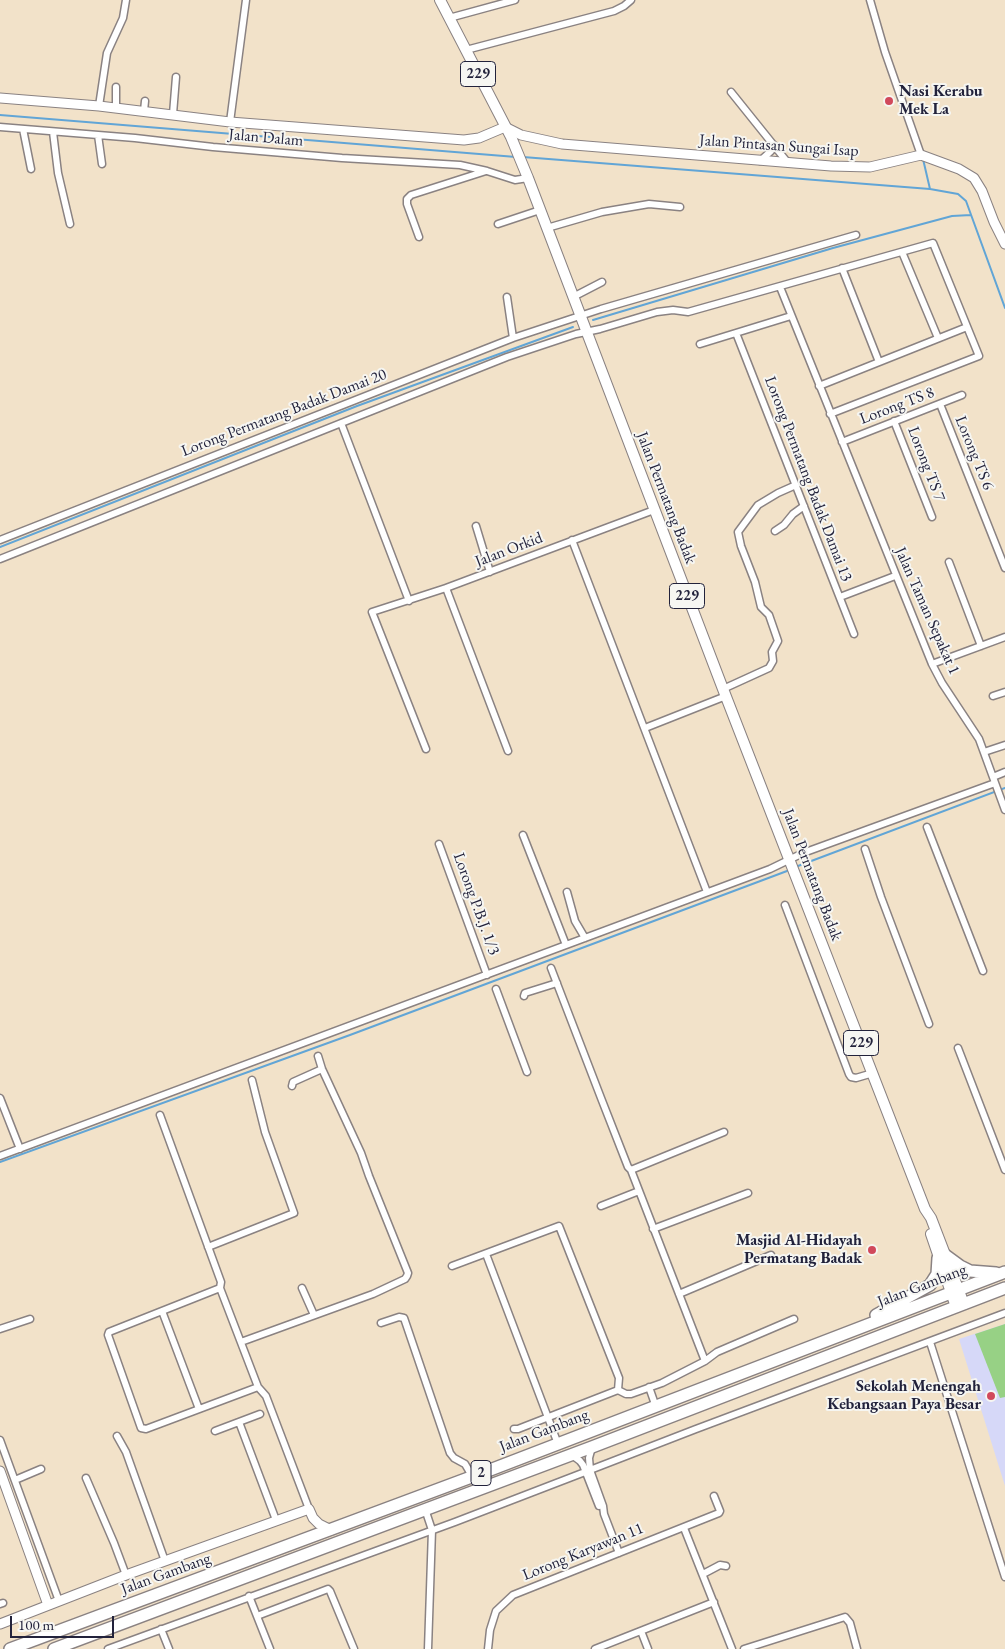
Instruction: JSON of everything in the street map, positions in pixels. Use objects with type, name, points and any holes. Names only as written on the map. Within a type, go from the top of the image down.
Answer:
[{"type":"highway","points":[[830,1339],[924,1289],[935,1279],[942,1256],[970,1271],[1003,1272]]},
{"type":"highway","name":"Jalan Gambang","points":[[10,1649],[558,1444],[1003,1272]]},
{"type":"highway","name":"Jalan Gambang","points":[[54,1649],[592,1447],[1005,1288]]},
{"type":"main road","name":"Jalan Permatang Badak","points":[[440,0],[515,148],[548,228],[724,692],[925,1209],[931,1218],[942,1256],[960,1305]]},
{"type":"street","points":[[99,106],[107,53],[123,18],[126,0]]},
{"type":"street","points":[[230,122],[246,0]]},
{"type":"street","points":[[449,18],[515,0]]},
{"type":"street","points":[[466,50],[614,11],[631,0]]},
{"type":"street","points":[[870,0],[885,52],[921,155],[959,169],[974,178],[982,191],[1005,244]]},
{"type":"street","points":[[173,114],[176,77]]},
{"type":"street","points":[[116,87],[116,108]]},
{"type":"street","points":[[731,92],[789,164]]},
{"type":"street","points":[[0,98],[116,108],[144,106],[173,114],[230,122],[464,140],[479,138],[505,127]]},
{"type":"street","name":"Jalan Dalam","points":[[0,127],[342,158],[460,165],[515,180],[526,175]]},
{"type":"street","name":"Jalan Pintasan Sungai Isap","points":[[505,127],[521,135],[562,144],[789,164],[870,167],[921,155]]},
{"type":"street","points":[[23,129],[31,169]]},
{"type":"street","points":[[53,132],[58,173],[70,224]]},
{"type":"street","points":[[98,135],[102,164]]},
{"type":"street","points":[[760,161],[771,151],[774,145]]},
{"type":"street","points":[[419,237],[407,204],[407,200],[411,195],[487,171]]},
{"type":"street","points":[[548,228],[602,212],[648,204],[680,207]]},
{"type":"street","points":[[498,224],[540,210]]},
{"type":"street","name":"Lorong Permatang Badak Damai 20","points":[[0,540],[513,338],[580,315],[856,235]]},
{"type":"street","points":[[0,559],[507,357],[586,331],[600,329],[658,312],[673,310],[688,312],[933,243],[979,356],[830,414]]},
{"type":"street","points":[[902,252],[938,338]]},
{"type":"street","points":[[842,268],[879,362]]},
{"type":"street","points":[[573,297],[602,282]]},
{"type":"street","points":[[780,287],[842,442]]},
{"type":"street","points":[[507,297],[513,338]]},
{"type":"street","points":[[700,344],[791,316]]},
{"type":"street","points":[[819,386],[967,327]]},
{"type":"street","name":"Lorong Permatang Badak Damai 13","points":[[736,333],[854,634]]},
{"type":"street","name":"Lorong TS 8","points":[[842,442],[962,395]]},
{"type":"street","name":"Lorong TS 6","points":[[940,404],[1005,568]]},
{"type":"street","name":"Lorong TS 7","points":[[894,421],[932,517]]},
{"type":"street","points":[[341,423],[409,601]]},
{"type":"street","name":"Jalan Taman Sepakat 1","points":[[842,442],[932,664],[942,683],[972,727],[984,752],[1005,810]]},
{"type":"street","points":[[645,728],[724,692],[769,668],[773,661],[772,652],[778,641],[769,615],[762,606],[756,582],[741,546],[738,532],[758,505],[796,485]]},
{"type":"street","points":[[774,531],[784,525],[793,514],[804,506]]},
{"type":"street","name":"Jalan Orkid","points":[[426,749],[372,612],[446,588],[654,510]]},
{"type":"street","points":[[476,526],[490,572]]},
{"type":"street","points":[[572,540],[707,892]]},
{"type":"street","points":[[949,562],[981,646]]},
{"type":"street","points":[[840,597],[896,576]]},
{"type":"street","points":[[446,588],[508,751]]},
{"type":"street","points":[[932,664],[1005,638]]},
{"type":"street","points":[[994,696],[1005,692]]},
{"type":"street","points":[[984,752],[1005,745]]},
{"type":"street","points":[[0,1156],[487,975],[995,782],[1005,772]]},
{"type":"street","points":[[928,827],[983,971]]},
{"type":"street","points":[[523,835],[566,945]]},
{"type":"street","name":"Lorong P.B.J. 1/3","points":[[439,844],[487,975]]},
{"type":"street","points":[[865,849],[880,897],[929,1024]]},
{"type":"street","points":[[566,892],[575,921],[585,938]]},
{"type":"street","points":[[785,905],[849,1074],[851,1077],[856,1078],[872,1072]]},
{"type":"street","points":[[551,968],[705,1360]]},
{"type":"street","points":[[524,996],[525,993],[557,983]]},
{"type":"street","points":[[496,989],[527,1072]]},
{"type":"street","points":[[958,1048],[1005,1170]]},
{"type":"street","points":[[241,1342],[373,1294],[405,1279],[408,1273],[361,1153],[322,1069],[318,1056]]},
{"type":"street","points":[[292,1086],[293,1082],[322,1069]]},
{"type":"street","points":[[208,1247],[294,1213],[265,1132],[252,1080]]},
{"type":"street","points":[[0,1098],[20,1149]]},
{"type":"street","points":[[160,1115],[221,1282],[220,1288],[258,1387],[266,1396],[313,1518],[319,1524],[331,1530]]},
{"type":"street","points":[[631,1170],[724,1132]]},
{"type":"street","points":[[601,1206],[639,1191]]},
{"type":"street","points":[[653,1229],[748,1193]]},
{"type":"street","points":[[452,1266],[559,1226],[619,1378],[618,1390]]},
{"type":"street","points":[[486,1254],[558,1444]]},
{"type":"street","points":[[679,1294],[771,1255]]},
{"type":"street","points":[[220,1288],[111,1330],[108,1335],[141,1428],[146,1429],[258,1387]]},
{"type":"street","points":[[302,1288],[314,1316]]},
{"type":"street","points":[[162,1310],[199,1409]]},
{"type":"street","points":[[108,1649],[432,1530],[1005,1313]]},
{"type":"street","points":[[381,1323],[399,1317],[404,1318],[450,1452],[454,1458],[465,1464],[472,1476]]},
{"type":"street","points":[[0,1329],[30,1319]]},
{"type":"street","points":[[514,1429],[618,1390],[626,1394],[632,1394],[705,1360],[717,1352],[794,1319]]},
{"type":"street","points":[[930,1342],[1005,1577]]},
{"type":"street","points":[[649,1387],[656,1406]]},
{"type":"street","points":[[215,1431],[260,1414]]},
{"type":"street","points":[[239,1422],[276,1520]]},
{"type":"street","points":[[117,1436],[126,1452],[165,1561]]},
{"type":"street","points":[[0,1440],[59,1601]]},
{"type":"street","points":[[588,1471],[592,1447]]},
{"type":"street","points":[[571,1454],[588,1471],[620,1553]]},
{"type":"street","points":[[15,1480],[41,1469]]},
{"type":"street","points":[[0,1471],[48,1605]]},
{"type":"street","points":[[86,1478],[126,1575]]},
{"type":"street","name":"Lorong Karyawan 11","points":[[488,1649],[492,1621],[496,1611],[504,1602],[525,1590],[719,1513],[720,1511],[714,1496]]},
{"type":"street","points":[[0,1624],[126,1575],[309,1509]]},
{"type":"street","points":[[425,1509],[432,1530],[428,1649]]},
{"type":"street","points":[[307,1539],[311,1533],[313,1518]]},
{"type":"street","points":[[684,1528],[732,1649]]},
{"type":"street","points":[[702,1574],[720,1566],[726,1566]]},
{"type":"street","points":[[257,1616],[328,1589],[354,1649]]},
{"type":"street","points":[[250,1596],[270,1649]]},
{"type":"street","points":[[595,1649],[714,1602]]},
{"type":"street","points":[[744,1649],[845,1617],[850,1623],[857,1649]]},
{"type":"street","points":[[162,1629],[169,1649]]},
{"type":"street","points":[[641,1631],[648,1649]]},
{"type":"shaded area","name":"Sekolah Menengah Kebangsaan Paya Besar","points":[[1005,1324],[1005,1486],[959,1339]]},
{"type":"green space","points":[[1005,1324],[1005,1397],[1000,1398],[975,1334]]},
{"type":"waterway","points":[[0,115],[516,157]]},
{"type":"waterway","points":[[523,157],[930,189],[958,194],[966,201],[1005,308]]},
{"type":"waterway","points":[[923,159],[930,189]]},
{"type":"waterway","points":[[593,320],[833,248],[952,216],[971,215]]},
{"type":"waterway","points":[[0,547],[357,406],[573,327]]},
{"type":"waterway","points":[[798,866],[1005,788]]},
{"type":"waterway","points":[[0,1162],[350,1035],[787,871]]},
{"type":"place","name":"Nasi Kerabu Mek La","points":[[889,101]]},
{"type":"place","name":"Masjid Al-Hidayah Permatang Badak","points":[[872,1250]]},
{"type":"place","name":"Sekolah Menengah Kebangsaan Paya Besar","points":[[991,1396]]}]
